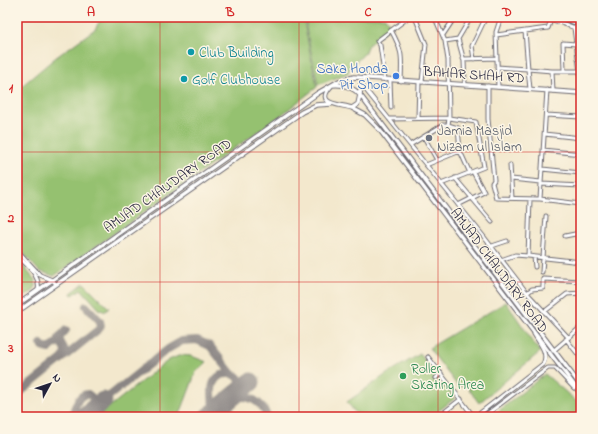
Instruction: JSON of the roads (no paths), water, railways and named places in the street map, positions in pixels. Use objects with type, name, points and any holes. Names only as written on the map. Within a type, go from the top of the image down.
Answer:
[{"type":"main road","name":"AMJAD CHAUDARY ROAD","points":[[17,305],[318,93],[339,81],[349,78],[366,78]]},
{"type":"main road","name":"BAHAR SHAH RD","points":[[366,78],[581,92]]},
{"type":"main road","points":[[360,95],[356,90],[348,86],[336,84],[332,85],[326,96],[327,100],[331,104],[352,108],[358,104],[360,95],[361,84],[366,78]]},
{"type":"main road","name":"AMJAD CHAUDARY ROAD","points":[[360,95],[581,386]]},
{"type":"main road","name":"AMJAD CHAUDARY ROAD","points":[[17,312],[302,112],[316,105],[331,104]]},
{"type":"main road","name":"AMJAD CHAUDARY ROAD","points":[[352,108],[365,115],[379,129],[581,394]]},
{"type":"street","points":[[385,80],[380,45],[377,41],[409,17]]},
{"type":"street","points":[[415,17],[426,44],[420,82],[418,118]]},
{"type":"street","points":[[443,35],[455,17]]},
{"type":"street","points":[[465,85],[463,59],[458,39],[471,17]]},
{"type":"street","points":[[474,59],[472,46],[486,17]]},
{"type":"street","points":[[498,87],[496,35],[501,17]]},
{"type":"street","points":[[544,17],[581,30]]},
{"type":"street","points":[[559,17],[566,18],[581,25]]},
{"type":"street","points":[[435,18],[445,41],[448,60],[448,125]]},
{"type":"street","points":[[496,35],[548,28],[551,20]]},
{"type":"street","points":[[574,28],[581,80]]},
{"type":"street","points":[[391,30],[402,52],[403,58],[401,81]]},
{"type":"street","points":[[525,32],[530,89]]},
{"type":"street","points":[[445,41],[458,39]]},
{"type":"street","points":[[564,70],[563,43],[576,44]]},
{"type":"street","points":[[463,59],[497,58]]},
{"type":"street","points":[[497,68],[564,70],[580,72]]},
{"type":"street","points":[[552,70],[553,91]]},
{"type":"street","points":[[390,80],[391,108]]},
{"type":"street","points":[[361,84],[492,246],[527,293],[567,338],[581,358]]},
{"type":"street","points":[[488,86],[488,119],[494,180],[492,183],[496,198],[540,199],[581,204]]},
{"type":"street","points":[[540,199],[548,90]]},
{"type":"street","points":[[546,115],[581,117]]},
{"type":"street","points":[[389,118],[449,118],[474,121],[477,124],[484,168],[441,184]]},
{"type":"street","points":[[410,145],[443,125],[458,128],[460,151],[484,192],[458,205]]},
{"type":"street","points":[[544,134],[581,138]]},
{"type":"street","points":[[424,137],[437,160]]},
{"type":"street","points":[[543,150],[581,154]]},
{"type":"street","points":[[426,165],[460,151]]},
{"type":"street","points":[[510,165],[512,198]]},
{"type":"street","points":[[542,169],[581,173]]},
{"type":"street","points":[[455,178],[492,222]]},
{"type":"street","points":[[511,179],[581,186]]},
{"type":"street","points":[[528,256],[530,199]]},
{"type":"street","points":[[542,272],[546,216]]},
{"type":"street","points":[[565,236],[581,234]]},
{"type":"street","points":[[492,246],[507,241]]},
{"type":"street","points":[[17,250],[37,272],[52,280],[56,284]]},
{"type":"street","points":[[17,255],[37,276],[39,283],[38,290]]},
{"type":"street","points":[[501,260],[511,256],[528,256],[581,262]]},
{"type":"street","points":[[534,257],[535,267]]},
{"type":"street","points":[[527,293],[532,289],[543,288],[543,279],[581,280]]},
{"type":"street","points":[[544,312],[567,294],[581,293]]},
{"type":"street","points":[[428,357],[473,417],[545,362],[545,352],[524,319]]},
{"type":"street","points":[[554,351],[581,327]]},
{"type":"street","points":[[483,417],[548,368],[555,368],[581,394]]},
{"type":"street","points":[[436,378],[441,374]]},
{"type":"street","points":[[438,417],[460,399]]},
{"type":"place","name":"Club Building","points":[[191,52]]},
{"type":"place","name":"Saka Honda Pit Shop","points":[[396,76]]},
{"type":"place","name":"Golf Clubhouse","points":[[184,79]]},
{"type":"place","name":"Jamia Masjid Nizam ul Islam","points":[[429,138]]},
{"type":"place","name":"Roller Skating Area","points":[[403,376]]}]
